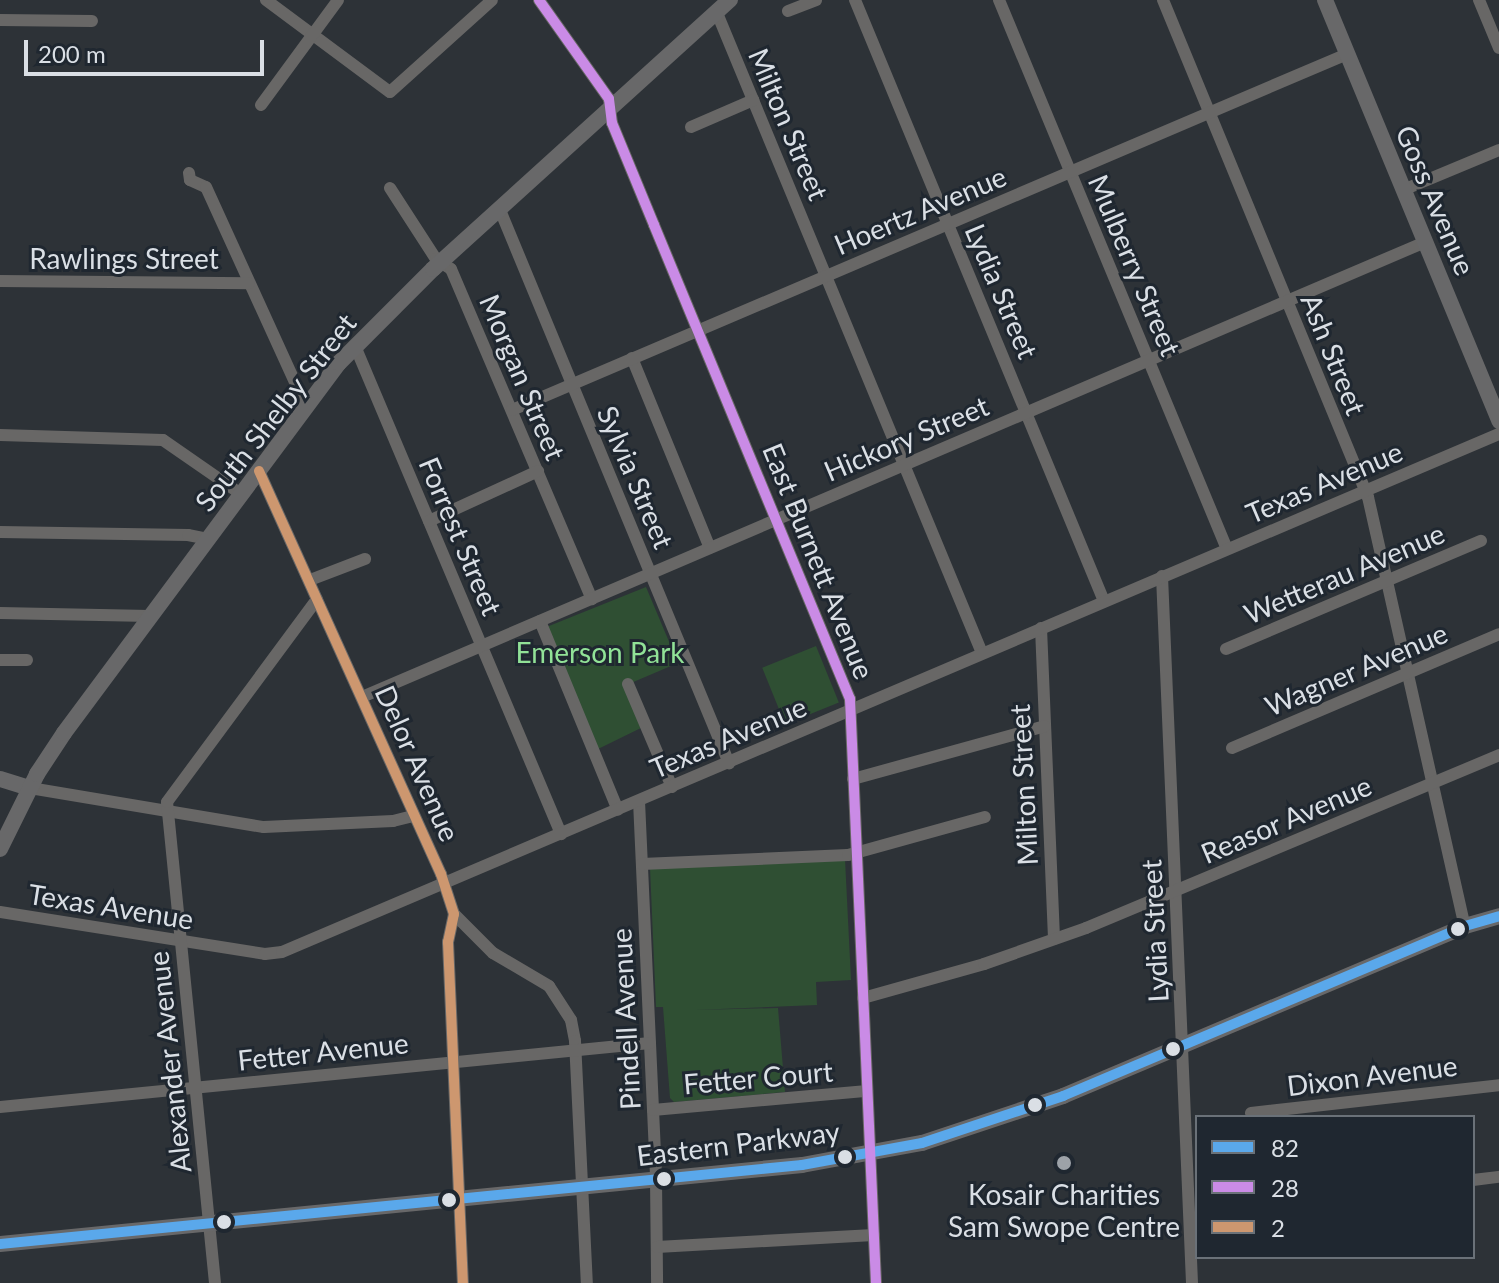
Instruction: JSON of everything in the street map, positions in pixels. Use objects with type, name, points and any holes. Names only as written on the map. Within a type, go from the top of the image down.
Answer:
[{"type":"main road","name":"South Shelby Street","points":[[0,849],[30,788],[64,733],[306,406],[355,346],[442,260],[730,0]]},
{"type":"main road","name":"Goss Avenue","points":[[1325,0],[1499,421]]},
{"type":"main road","points":[[0,779],[30,788]]},
{"type":"main road","name":"Eastern Parkway","points":[[0,1244],[802,1165],[922,1143],[1012,1115],[1495,913]]},
{"type":"street","points":[[266,0],[390,92],[492,0]]},
{"type":"street","points":[[261,105],[338,0]]},
{"type":"street","name":"East Burnett Avenue","points":[[539,0],[609,99],[610,110],[698,330],[841,675],[850,710],[876,1283]]},
{"type":"street","points":[[788,11],[816,0]]},
{"type":"street","name":"Lydia Street","points":[[855,0],[1104,601]]},
{"type":"street","name":"Mulberry Street","points":[[999,0],[1227,549]]},
{"type":"street","name":"Ash Street","points":[[1163,0],[1365,490],[1465,926]]},
{"type":"street","points":[[1479,0],[1499,48]]},
{"type":"street","name":"Milton Street","points":[[717,13],[982,653]]},
{"type":"street","points":[[0,20],[92,21]]},
{"type":"street","name":"Hoertz Avenue","points":[[512,410],[1347,54]]},
{"type":"street","points":[[691,127],[753,100]]},
{"type":"street","points":[[1403,190],[1499,150]]},
{"type":"street","points":[[189,173],[190,180],[206,187],[306,406]]},
{"type":"street","name":"Morgan Street","points":[[390,188],[436,259],[442,260],[451,269],[592,599]]},
{"type":"street","name":"Sylvia Street","points":[[500,210],[729,763]]},
{"type":"street","name":"Hickory Street","points":[[362,697],[1425,242]]},
{"type":"street","name":"Rawlings Street","points":[[0,281],[249,283]]},
{"type":"street","name":"Forrest Street","points":[[355,346],[561,834]]},
{"type":"street","points":[[632,358],[710,548]]},
{"type":"street","name":"Texas Avenue","points":[[0,912],[182,942],[275,953],[443,885],[1499,434]]},
{"type":"street","points":[[0,435],[163,440],[241,494]]},
{"type":"street","name":"Delor Avenue","points":[[259,471],[362,697],[454,914],[448,942],[463,1283]]},
{"type":"street","points":[[429,521],[538,471]]},
{"type":"street","points":[[0,532],[188,535],[208,539]]},
{"type":"street","name":"Wetterau Avenue","points":[[1226,649],[1481,541]]},
{"type":"street","points":[[310,580],[365,559]]},
{"type":"street","name":"Lydia Street","points":[[1162,576],[1192,1283]]},
{"type":"street","points":[[168,811],[169,797],[317,599]]},
{"type":"street","points":[[0,613],[150,616]]},
{"type":"street","points":[[540,621],[618,810]]},
{"type":"street","name":"Milton Street","points":[[1041,628],[1054,939]]},
{"type":"street","name":"Wagner Avenue","points":[[1232,748],[1499,634]]},
{"type":"street","points":[[0,660],[27,660]]},
{"type":"street","points":[[628,684],[672,787]]},
{"type":"street","points":[[853,779],[1045,726]]},
{"type":"street","name":"Reasor Avenue","points":[[863,998],[984,964],[1054,939],[1177,891],[1499,755]]},
{"type":"street","points":[[30,788],[264,827],[393,821],[413,816]]},
{"type":"street","name":"Pindell Avenue","points":[[639,801],[656,1179],[657,1283]]},
{"type":"street","name":"Alexander Avenue","points":[[168,811],[215,1283]]},
{"type":"street","points":[[642,864],[856,852],[985,817]]},
{"type":"street","points":[[454,914],[493,953],[556,993],[571,1020],[576,1050],[587,1283]]},
{"type":"street","name":"Fetter Avenue","points":[[0,1107],[650,1043]]},
{"type":"street","name":"Dixon Avenue","points":[[1251,1113],[1499,1085]]},
{"type":"street","name":"Fetter Court","points":[[653,1110],[867,1091]]},
{"type":"street","points":[[1475,1180],[1499,1177]]},
{"type":"street","points":[[657,1247],[874,1235]]},
{"type":"green space","name":"Emerson Park","points":[[646,587],[678,663],[624,686],[643,727],[596,750],[544,628]]},
{"type":"green space","points":[[816,646],[839,703],[785,724],[762,668]]},
{"type":"green space","points":[[845,859],[851,980],[816,982],[817,1005],[695,1010],[778,1008],[785,1092],[674,1102],[670,1098],[663,1007],[656,1007],[650,868]]},
{"type":"transit line","name":"28","points":[[539,0],[609,99],[612,123],[850,699],[876,1283]]},
{"type":"transit line","name":"2","points":[[259,471],[441,874],[454,914],[448,942],[463,1283]]},
{"type":"transit line","name":"82","points":[[0,1244],[802,1165],[922,1143],[1063,1096],[1465,926],[1499,916]]},
{"type":"place","name":"Kosair Charities Sam Swope Centre","points":[[1064,1163]]}]
